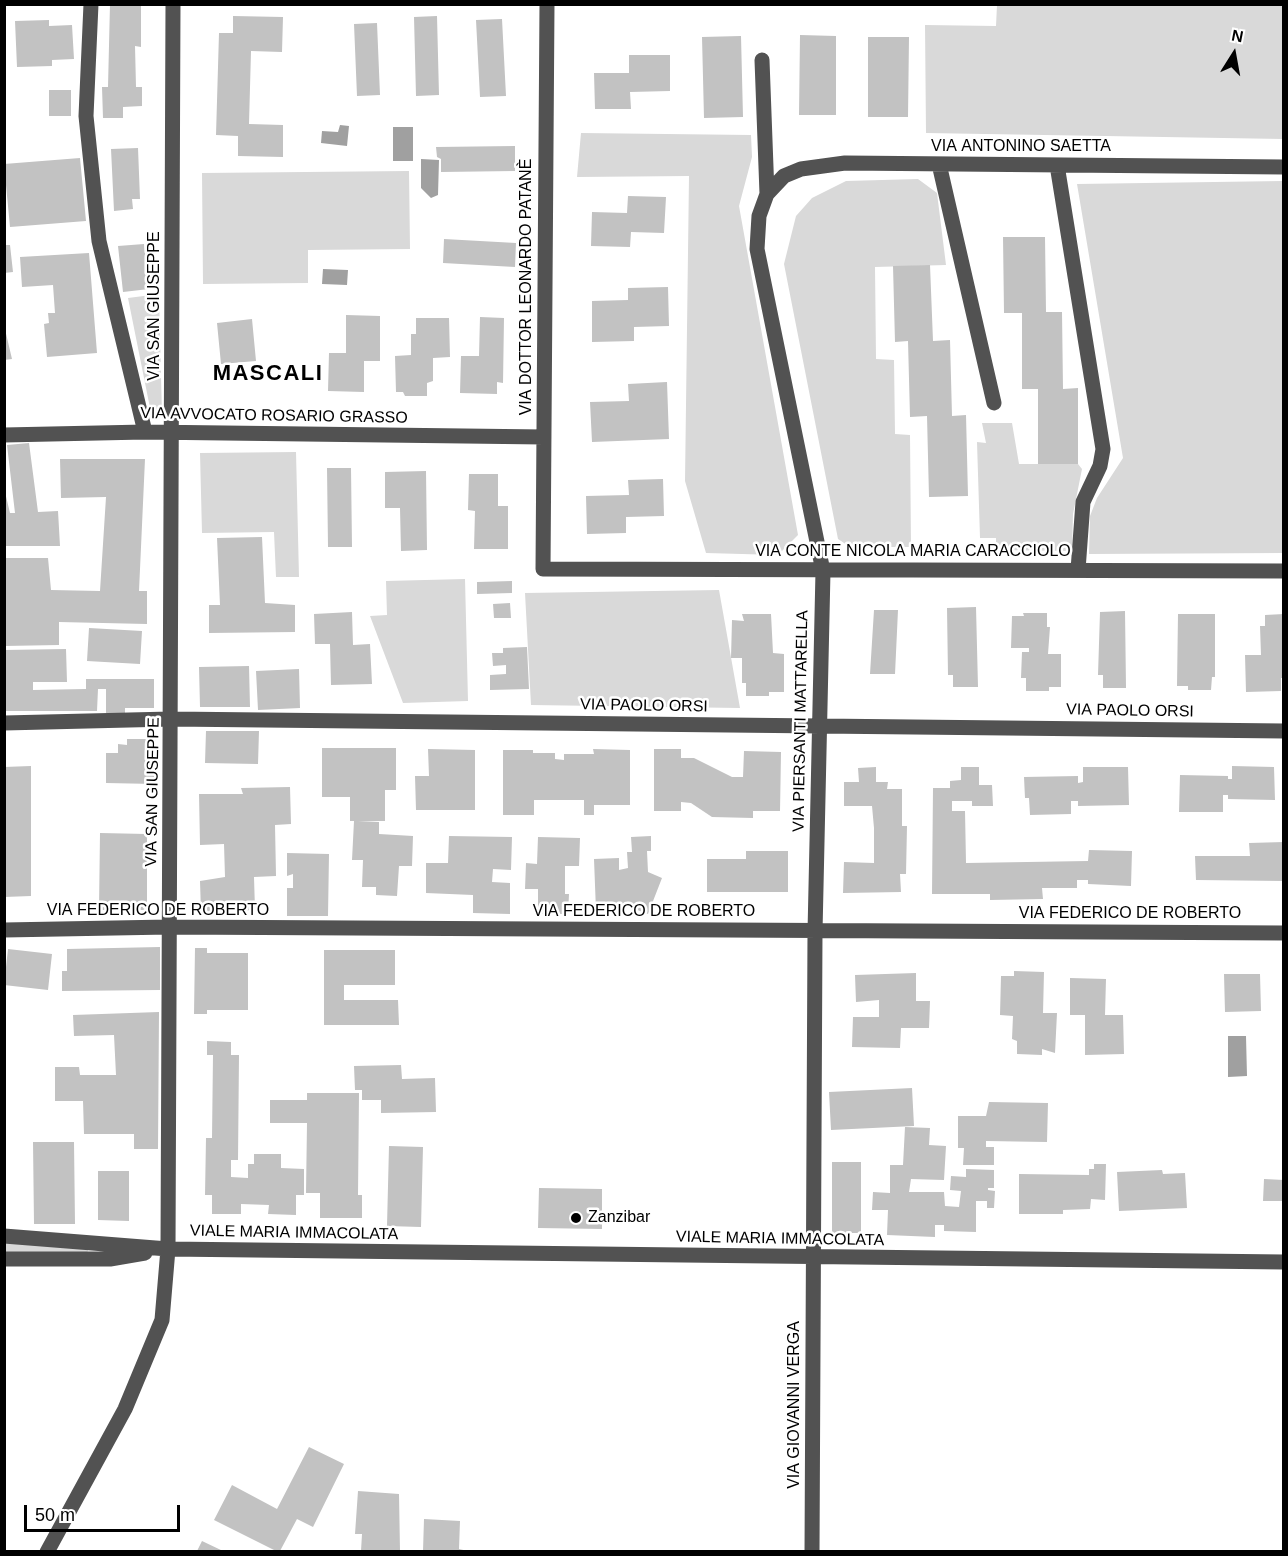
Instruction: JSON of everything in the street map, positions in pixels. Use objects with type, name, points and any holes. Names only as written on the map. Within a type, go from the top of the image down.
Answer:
[{"type":"street","points":[[91,4],[86,116],[99,241],[145,432]]},
{"type":"street","name":"VIA SAN GIUSEPPE","points":[[47,1551],[125,1409],[162,1320],[168,1249],[173,4]]},
{"type":"street","name":"VIA DOTTOR LEONARDO PATANÈ","points":[[543,569],[548,4]]},
{"type":"street","points":[[762,60],[767,194]]},
{"type":"street","name":"VIA ANTONINO SAETTA","points":[[767,194],[784,176],[801,169],[845,163],[1284,167]]},
{"type":"street","points":[[939,164],[994,403]]},
{"type":"street","points":[[1058,165],[1103,449],[1100,466],[1083,502],[1078,570]]},
{"type":"street","name":"VIA PIERSANTI MATTARELLA","points":[[767,194],[759,216],[757,249],[823,571],[815,932],[814,1258]]},
{"type":"street","name":"VIA AVVOCATO ROSARIO GRASSO","points":[[4,435],[145,432],[544,437]]},
{"type":"street","name":"VIA CONTE NICOLA MARIA CARACCIOLO","points":[[543,569],[1284,571]]},
{"type":"street","name":"VIA PAOLO ORSI","points":[[4,723],[171,719],[1284,731]]},
{"type":"street","name":"VIA FEDERICO DE ROBERTO","points":[[4,930],[169,927],[1284,933]]},
{"type":"street","name":"VIALE MARIA IMMACOLATA","points":[[4,1236],[168,1249],[1284,1262]]},
{"type":"street","name":"VIALE MARIA IMMACOLATA","points":[[4,1259],[110,1259],[168,1249]]},
{"type":"street","name":"VIA GIOVANNI VERGA","points":[[812,1551],[814,1258]]},
{"type":"shaded area","points":[[997,5],[1283,5],[1283,139],[926,133],[925,25],[996,26]]},
{"type":"shaded area","points":[[340,125],[349,126],[347,146],[321,143],[322,131],[338,132]]},
{"type":"shaded area","points":[[393,127],[413,127],[413,161],[393,161]]},
{"type":"shaded area","points":[[581,133],[751,135],[752,157],[739,206],[798,535],[778,555],[706,553],[685,481],[689,176],[577,177]]},
{"type":"shaded area","points":[[421,159],[439,160],[438,195],[431,198],[421,188]]},
{"type":"shaded area","points":[[409,171],[410,249],[308,250],[308,283],[203,284],[202,173]]},
{"type":"shaded area","points":[[918,179],[937,193],[946,265],[875,267],[876,359],[894,360],[895,434],[910,435],[911,547],[850,547],[838,539],[784,264],[796,216],[812,198],[846,181]]},
{"type":"shaded area","points":[[1283,181],[1283,553],[1089,554],[1090,516],[1097,498],[1123,458],[1077,184]]},
{"type":"shaded area","points":[[323,269],[348,270],[347,285],[322,284]]},
{"type":"shaded area","points":[[159,294],[162,415],[152,418],[128,298]]},
{"type":"shaded area","points":[[982,423],[1012,423],[1019,464],[1078,464],[1082,469],[1073,514],[1072,551],[996,550],[996,538],[980,538],[977,442],[986,443]]},
{"type":"shaded area","points":[[296,452],[299,577],[276,577],[274,532],[202,533],[200,453]]},
{"type":"shaded area","points":[[465,579],[468,701],[403,703],[370,616],[387,615],[386,581]]},
{"type":"shaded area","points":[[719,590],[740,708],[531,705],[525,593]]},
{"type":"shaded area","points":[[1228,1036],[1246,1036],[1247,1076],[1228,1077]]},
{"type":"shaded area","points":[[4,1243],[89,1248],[87,1253],[5,1252]]},
{"type":"building","points":[[110,4],[141,4],[141,47],[135,46],[136,87],[142,87],[142,106],[123,107],[123,118],[103,118],[102,87],[108,87]]},
{"type":"building","points":[[233,16],[283,17],[282,52],[251,51],[249,124],[283,125],[283,157],[238,156],[238,136],[216,135],[219,33],[233,33]]},
{"type":"building","points":[[437,16],[439,95],[416,96],[414,17]]},
{"type":"building","points":[[502,19],[506,96],[480,97],[476,20]]},
{"type":"building","points":[[49,20],[49,26],[72,25],[74,59],[52,60],[52,66],[17,67],[15,21]]},
{"type":"building","points":[[377,23],[380,95],[357,96],[354,24]]},
{"type":"building","points":[[800,35],[836,36],[836,115],[799,115]]},
{"type":"building","points":[[741,36],[743,117],[704,118],[702,37]]},
{"type":"building","points":[[868,37],[909,37],[908,117],[868,117]]},
{"type":"building","points":[[629,55],[670,55],[670,91],[630,92],[631,109],[595,109],[594,73],[629,73]]},
{"type":"building","points":[[49,90],[71,90],[71,116],[49,116]]},
{"type":"building","points":[[515,146],[515,171],[441,172],[441,159],[437,157],[436,147]]},
{"type":"building","points":[[138,148],[140,199],[132,199],[133,209],[114,211],[111,149]]},
{"type":"building","points":[[80,158],[86,221],[10,227],[4,164]]},
{"type":"building","points":[[628,196],[666,197],[664,233],[631,232],[630,247],[591,246],[592,212],[627,213]]},
{"type":"building","points":[[1003,237],[1045,237],[1046,312],[1062,312],[1063,389],[1078,388],[1078,464],[1038,464],[1038,389],[1022,389],[1022,313],[1004,313]]},
{"type":"building","points":[[444,239],[516,243],[515,267],[443,263]]},
{"type":"building","points":[[144,244],[149,289],[123,292],[118,246]]},
{"type":"building","points":[[4,245],[10,245],[13,272],[4,273]]},
{"type":"building","points":[[89,253],[97,353],[47,357],[44,324],[49,323],[48,313],[55,313],[53,285],[22,287],[20,257]]},
{"type":"building","points":[[930,265],[933,341],[950,340],[952,416],[966,415],[968,496],[929,497],[927,416],[910,417],[908,341],[895,342],[893,266]]},
{"type":"building","points":[[668,287],[669,326],[634,327],[634,341],[592,342],[592,301],[628,300],[628,288]]},
{"type":"building","points":[[346,315],[380,316],[380,361],[364,361],[364,392],[328,391],[329,353],[346,353]]},
{"type":"building","points":[[480,317],[504,318],[503,383],[497,382],[497,394],[460,393],[461,356],[479,356]]},
{"type":"building","points":[[416,318],[449,318],[450,357],[433,358],[433,381],[427,383],[427,396],[405,396],[403,392],[396,392],[395,356],[411,355],[411,334],[416,334]]},
{"type":"building","points":[[252,319],[256,361],[221,364],[217,323]]},
{"type":"building","points":[[4,325],[12,359],[4,360]]},
{"type":"building","points":[[667,382],[669,439],[592,442],[590,402],[629,401],[628,384]]},
{"type":"building","points":[[29,443],[38,512],[58,511],[60,546],[4,546],[4,488],[10,513],[15,513],[7,445]]},
{"type":"building","points":[[60,459],[145,459],[139,591],[147,591],[147,624],[59,622],[59,645],[4,646],[4,558],[48,558],[51,590],[100,591],[106,497],[61,498]]},
{"type":"building","points":[[327,468],[351,468],[352,547],[328,547]]},
{"type":"building","points":[[426,471],[427,550],[401,551],[400,508],[385,508],[385,472]]},
{"type":"building","points":[[469,474],[498,474],[498,506],[508,506],[508,549],[474,549],[475,511],[468,510]]},
{"type":"building","points":[[663,479],[664,516],[626,517],[626,533],[587,534],[586,496],[629,495],[628,480]]},
{"type":"building","points":[[262,537],[265,603],[295,605],[295,632],[209,633],[209,605],[220,605],[217,538]]},
{"type":"building","points":[[512,581],[512,593],[477,594],[477,582]]},
{"type":"building","points":[[510,603],[511,618],[494,618],[493,604]]},
{"type":"building","points":[[976,607],[978,687],[953,687],[953,675],[948,675],[947,608]]},
{"type":"building","points":[[874,610],[898,610],[895,674],[870,674]]},
{"type":"building","points":[[1125,611],[1126,688],[1103,688],[1103,675],[1098,675],[1100,612]]},
{"type":"building","points":[[352,612],[353,645],[370,644],[372,684],[331,685],[330,644],[315,644],[314,614]]},
{"type":"building","points":[[1023,613],[1047,613],[1047,627],[1050,627],[1048,654],[1061,654],[1061,687],[1049,687],[1049,691],[1026,691],[1026,678],[1021,678],[1022,652],[1029,652],[1029,648],[1011,648],[1012,616],[1024,616]]},
{"type":"building","points":[[742,614],[771,614],[773,653],[784,654],[784,692],[769,692],[769,696],[746,696],[746,683],[742,683],[742,658],[731,658],[732,620],[744,621]]},
{"type":"building","points":[[1178,614],[1215,614],[1215,677],[1212,677],[1211,690],[1188,690],[1188,686],[1177,686]]},
{"type":"building","points":[[1284,614],[1284,678],[1281,678],[1281,691],[1246,692],[1245,655],[1261,655],[1260,626],[1265,626],[1265,615]]},
{"type":"building","points":[[89,628],[142,631],[140,664],[87,661]]},
{"type":"building","points":[[527,647],[529,689],[490,690],[490,675],[506,674],[506,665],[493,666],[492,653],[503,653],[503,648]]},
{"type":"building","points":[[66,649],[67,682],[33,682],[33,690],[86,689],[86,679],[154,679],[154,708],[125,708],[125,713],[106,713],[106,689],[98,689],[97,711],[4,711],[4,650]]},
{"type":"building","points":[[249,666],[250,707],[200,707],[199,667]]},
{"type":"building","points":[[299,669],[300,708],[258,710],[256,671]]},
{"type":"building","points":[[206,731],[259,731],[258,764],[205,763]]},
{"type":"building","points":[[127,739],[156,739],[155,784],[106,783],[106,753],[118,753],[118,744],[127,745]]},
{"type":"building","points":[[322,748],[396,748],[396,790],[385,790],[385,821],[358,821],[379,822],[379,834],[413,836],[412,866],[399,866],[397,896],[376,895],[376,887],[362,887],[363,860],[352,860],[354,821],[350,821],[350,797],[322,797]]},
{"type":"building","points":[[428,749],[475,750],[475,810],[416,810],[415,776],[429,776]]},
{"type":"building","points":[[593,749],[630,750],[630,805],[594,805],[594,815],[584,815],[584,800],[534,800],[534,815],[503,815],[503,750],[555,753],[555,759],[564,760],[564,754],[594,754]]},
{"type":"building","points":[[654,749],[681,749],[681,758],[694,758],[732,777],[743,777],[744,751],[781,752],[780,811],[753,811],[753,818],[712,817],[691,803],[681,802],[681,811],[654,811]]},
{"type":"building","points":[[31,766],[31,896],[4,897],[4,767]]},
{"type":"building","points":[[1232,766],[1274,767],[1275,800],[1228,799],[1228,795],[1223,795],[1223,812],[1179,812],[1180,775],[1228,776],[1228,779],[1232,779]]},
{"type":"building","points":[[876,767],[876,782],[888,782],[887,789],[902,789],[902,826],[907,826],[906,874],[900,874],[901,892],[843,893],[844,862],[874,863],[872,806],[844,806],[844,782],[859,782],[858,768]]},
{"type":"building","points":[[961,767],[979,767],[979,785],[992,785],[993,806],[972,806],[972,801],[952,801],[952,811],[965,811],[966,863],[1088,861],[1089,850],[1132,851],[1131,886],[1088,884],[1088,880],[1077,880],[1077,888],[1042,888],[1043,899],[990,900],[990,894],[932,894],[933,788],[950,788],[950,781],[961,780]]},
{"type":"building","points":[[1083,767],[1128,767],[1129,805],[1078,806],[1078,801],[1071,801],[1071,814],[1030,815],[1029,798],[1025,798],[1024,777],[1078,776],[1078,783],[1083,782]]},
{"type":"building","points":[[290,787],[291,824],[275,825],[276,876],[254,877],[255,910],[201,912],[200,881],[225,877],[224,844],[200,845],[199,794],[243,794],[241,788]]},
{"type":"building","points":[[100,833],[147,834],[147,910],[99,910]]},
{"type":"building","points":[[449,836],[512,837],[511,870],[493,869],[492,882],[510,883],[510,914],[473,913],[473,895],[426,893],[426,863],[448,863]]},
{"type":"building","points":[[651,836],[651,851],[647,851],[648,872],[662,878],[648,914],[624,905],[624,910],[596,911],[594,859],[619,858],[619,870],[628,868],[627,852],[632,852],[631,837]]},
{"type":"building","points":[[538,837],[580,838],[579,866],[565,866],[565,894],[569,894],[568,914],[538,914],[538,889],[525,889],[526,863],[537,864]]},
{"type":"building","points":[[1284,842],[1284,881],[1196,880],[1195,856],[1250,856],[1249,843]]},
{"type":"building","points":[[746,851],[788,851],[788,892],[707,892],[707,859],[746,859]]},
{"type":"building","points":[[287,853],[329,854],[328,916],[287,916],[287,888],[293,888],[293,874],[287,876]]},
{"type":"building","points":[[160,947],[160,990],[62,991],[62,971],[67,971],[67,949]]},
{"type":"building","points":[[195,948],[207,948],[207,953],[248,953],[248,1010],[207,1010],[207,1014],[194,1014]]},
{"type":"building","points":[[8,949],[52,954],[48,990],[4,985]]},
{"type":"building","points":[[324,950],[395,950],[395,985],[344,985],[344,1000],[398,1000],[399,1025],[324,1025]]},
{"type":"building","points":[[1014,971],[1044,972],[1043,1013],[1057,1013],[1055,1053],[1042,1049],[1042,1055],[1017,1054],[1017,1041],[1012,1039],[1013,1016],[1000,1015],[1001,976],[1014,976]]},
{"type":"building","points":[[916,973],[916,1001],[930,1001],[929,1028],[901,1028],[900,1048],[852,1047],[853,1017],[879,1017],[879,1000],[856,1002],[855,975]]},
{"type":"building","points":[[1224,974],[1260,974],[1261,1011],[1225,1012]]},
{"type":"building","points":[[1070,978],[1106,979],[1105,1015],[1123,1015],[1124,1054],[1085,1055],[1085,1015],[1070,1015]]},
{"type":"building","points":[[159,1012],[158,1149],[134,1149],[134,1134],[84,1134],[83,1101],[55,1101],[55,1067],[79,1067],[80,1075],[116,1075],[114,1035],[74,1036],[73,1015]]},
{"type":"building","points":[[207,1041],[231,1042],[231,1055],[239,1055],[238,1160],[231,1160],[231,1177],[248,1178],[248,1164],[254,1164],[254,1154],[281,1154],[281,1168],[304,1169],[304,1195],[296,1195],[296,1215],[268,1214],[269,1205],[241,1204],[241,1214],[212,1214],[212,1195],[205,1195],[206,1138],[212,1138],[213,1055],[207,1055]]},
{"type":"building","points":[[401,1065],[402,1079],[435,1078],[436,1112],[381,1113],[381,1100],[362,1100],[362,1090],[355,1090],[354,1066]]},
{"type":"building","points":[[912,1088],[914,1126],[831,1130],[829,1092]]},
{"type":"building","points":[[307,1093],[359,1093],[358,1195],[362,1195],[362,1218],[320,1218],[320,1193],[306,1193],[307,1123],[270,1123],[270,1100],[307,1100]]},
{"type":"building","points":[[989,1102],[1048,1103],[1047,1142],[986,1141],[986,1147],[994,1147],[994,1165],[963,1165],[964,1148],[958,1148],[958,1116],[986,1116]]},
{"type":"building","points":[[905,1127],[930,1128],[929,1145],[946,1146],[944,1180],[911,1179],[909,1192],[944,1192],[945,1206],[959,1207],[961,1191],[950,1190],[951,1176],[966,1177],[966,1169],[994,1170],[994,1188],[988,1188],[988,1190],[995,1191],[994,1208],[987,1208],[987,1201],[976,1201],[976,1232],[944,1231],[944,1225],[935,1225],[935,1237],[887,1235],[888,1210],[872,1210],[873,1192],[890,1193],[890,1165],[903,1165]]},
{"type":"building","points":[[33,1142],[74,1142],[75,1224],[34,1224]]},
{"type":"building","points":[[389,1146],[423,1147],[421,1227],[387,1226]]},
{"type":"building","points":[[832,1162],[861,1162],[861,1233],[832,1233]]},
{"type":"building","points":[[1094,1164],[1106,1164],[1105,1200],[1091,1199],[1090,1209],[1063,1210],[1063,1214],[1019,1214],[1019,1174],[1089,1175],[1089,1169],[1094,1169]]},
{"type":"building","points":[[1162,1170],[1163,1174],[1185,1173],[1187,1208],[1119,1211],[1117,1172]]},
{"type":"building","points":[[98,1171],[129,1171],[129,1221],[98,1220]]},
{"type":"building","points":[[1264,1179],[1284,1180],[1284,1201],[1263,1201]]},
{"type":"building","points":[[539,1188],[602,1189],[602,1229],[538,1228]]},
{"type":"building","points":[[309,1447],[344,1464],[313,1527],[297,1519],[280,1551],[276,1551],[214,1520],[232,1485],[277,1509]]},
{"type":"building","points":[[358,1491],[399,1494],[400,1551],[361,1551],[362,1534],[355,1534]]},
{"type":"building","points":[[424,1519],[460,1521],[459,1549],[468,1551],[423,1551]]},
{"type":"building","points":[[202,1541],[223,1551],[197,1551]]},
{"type":"place","name":"Zanzibar","points":[[576,1218]]},
{"type":"district","name":"MASCALI","points":[[268,374]]}]
